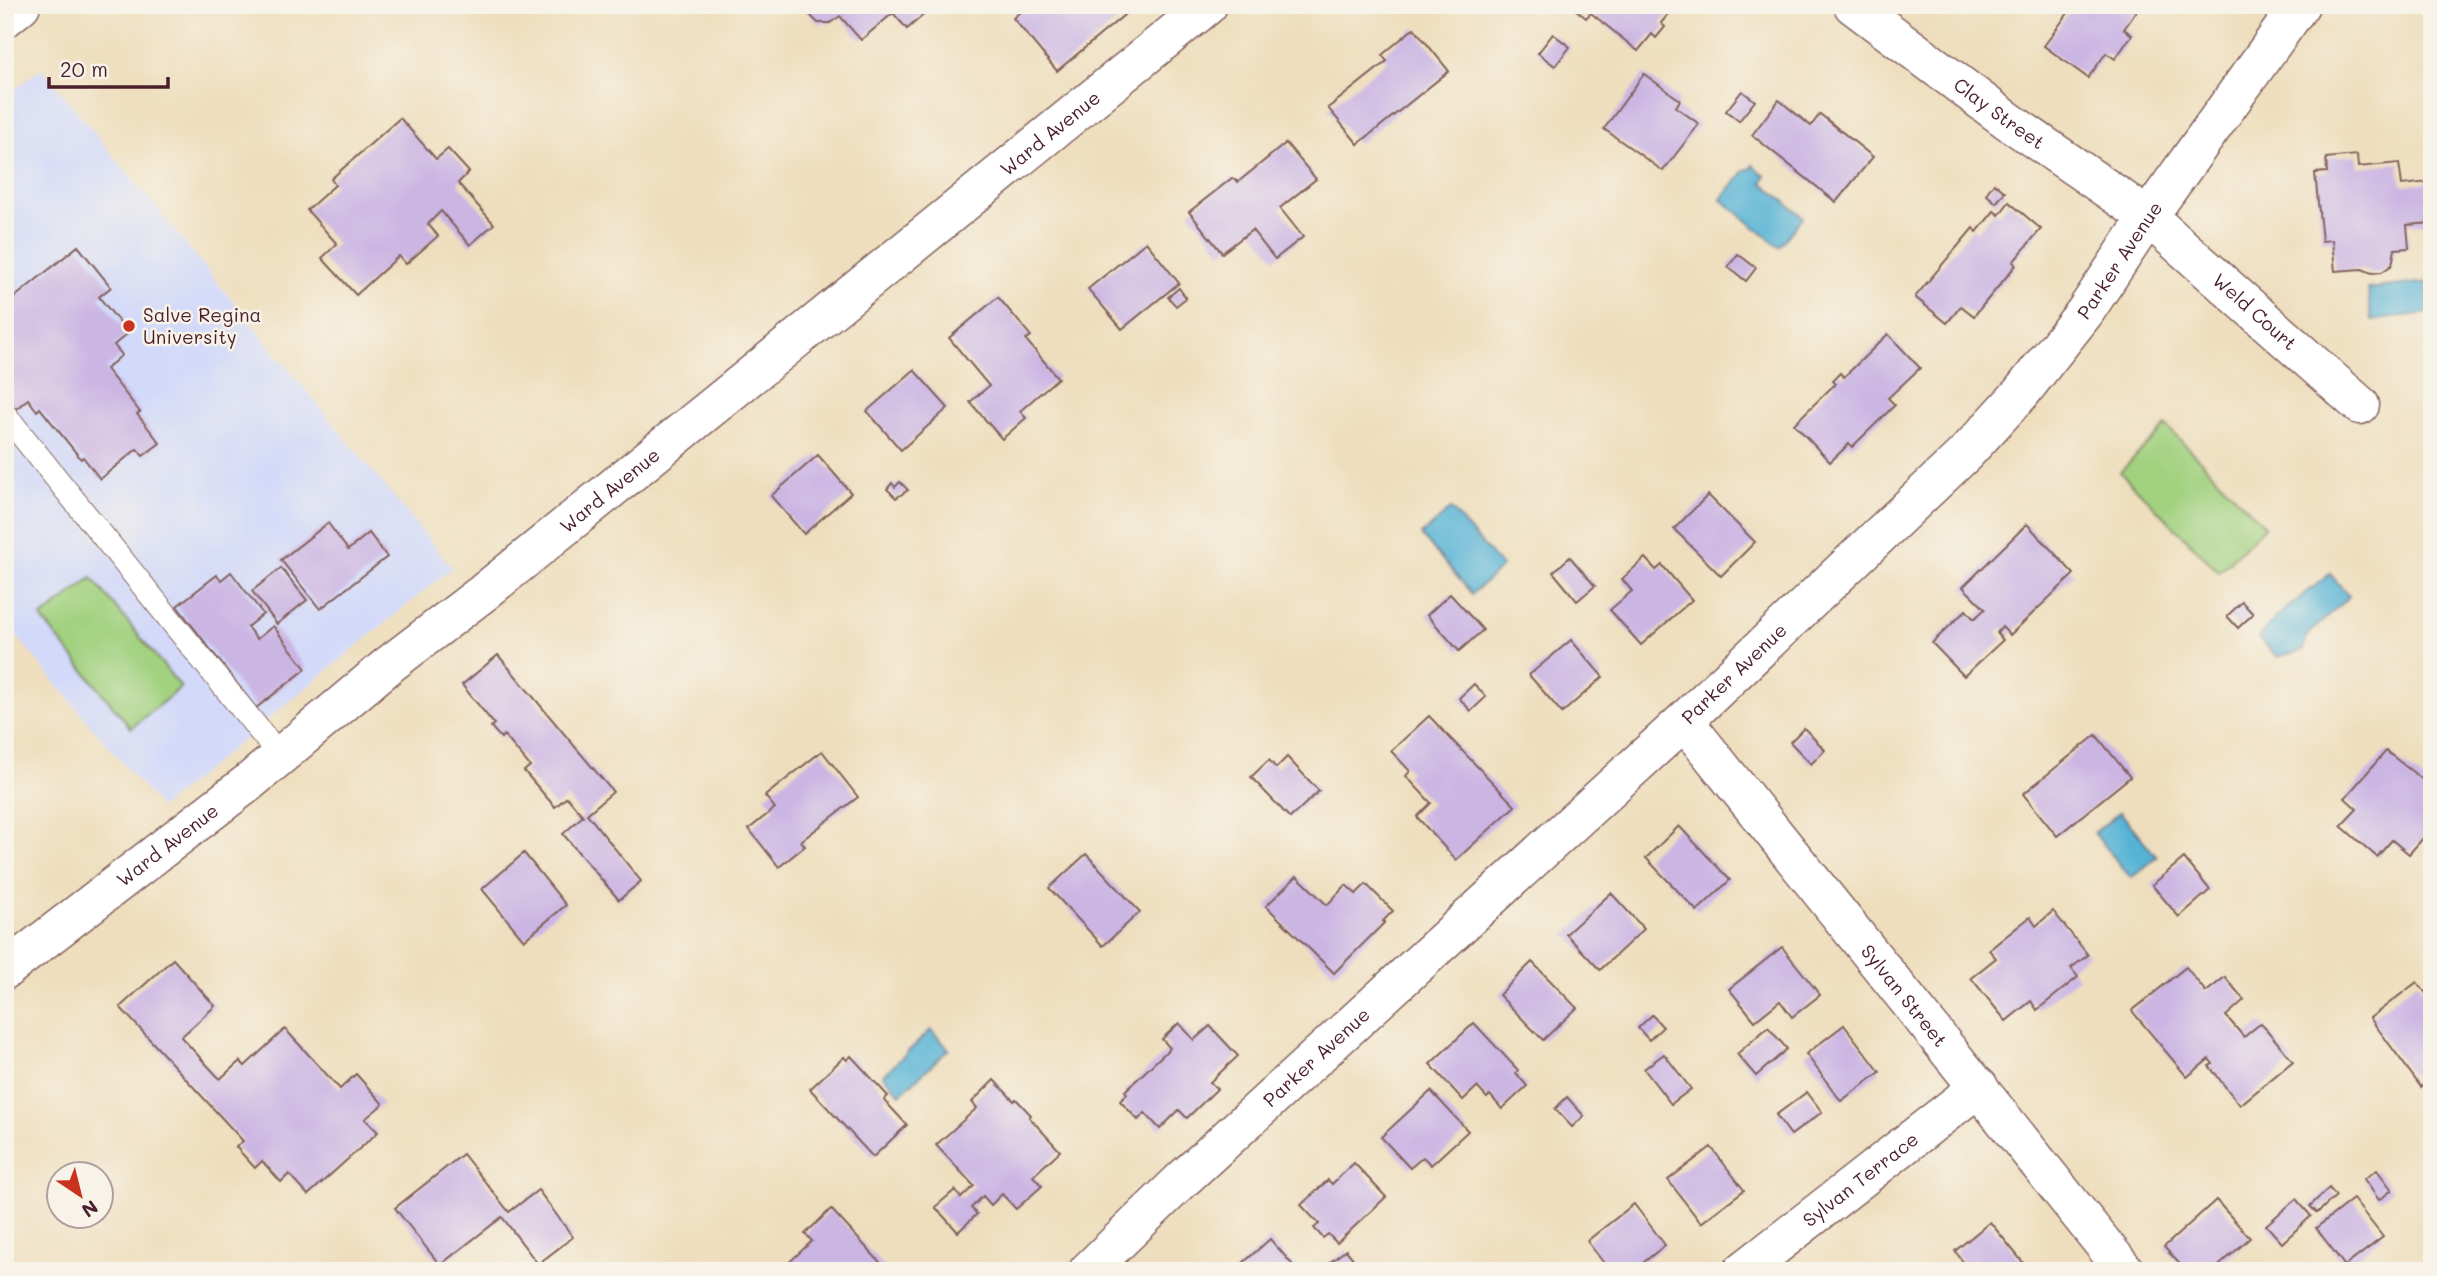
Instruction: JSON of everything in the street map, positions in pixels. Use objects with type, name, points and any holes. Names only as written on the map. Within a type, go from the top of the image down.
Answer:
[{"type":"street","points":[[5,18],[21,5]]},
{"type":"street","name":"Ward Avenue","points":[[5,970],[280,756],[390,664],[483,593],[1208,5]]},
{"type":"street","name":"Clay Street","points":[[1853,5],[2007,120],[2148,217]]},
{"type":"street","name":"Parker Avenue","points":[[1088,1271],[1194,1170],[1684,721],[1966,453],[2021,393],[2085,312],[2148,217],[2300,5]]},
{"type":"street","name":"Weld Court","points":[[2148,217],[2360,405]]},
{"type":"street","name":"Sylvan Street","points":[[1684,721],[2125,1271]]},
{"type":"street","name":"Sylvan Terrace","points":[[1743,1271],[1979,1087]]},
{"type":"lane","points":[[7,417],[280,756]]},
{"type":"shaded area","name":"Salve Regina University","points":[[41,68],[452,568],[160,808],[5,622],[5,98]]},
{"type":"green space","points":[[2166,426],[2265,526],[2219,572],[2120,472]]},
{"type":"green space","points":[[92,578],[181,687],[131,728],[41,618]]},
{"type":"water","points":[[1753,165],[1766,176],[1762,182],[1803,217],[1779,247],[1721,199],[1746,169],[1748,171]]},
{"type":"water","points":[[2426,282],[2430,313],[2371,320],[2368,289]]},
{"type":"water","points":[[1451,509],[1502,567],[1472,594],[1421,535]]},
{"type":"water","points":[[2330,574],[2349,596],[2306,637],[2304,650],[2278,657],[2258,638],[2276,617]]},
{"type":"water","points":[[2120,812],[2157,857],[2131,878],[2094,833]]},
{"type":"water","points":[[931,1030],[949,1049],[900,1094],[883,1075]]},
{"type":"building","points":[[800,5],[935,5],[907,29],[893,13],[861,40],[840,16],[830,23],[818,23]]},
{"type":"building","points":[[1028,5],[1116,5],[1124,15],[1057,71],[1013,18]]},
{"type":"building","points":[[1570,5],[1676,5],[1661,23],[1665,27],[1656,38],[1652,34],[1638,51],[1591,13],[1586,18]]},
{"type":"building","points":[[2074,5],[2141,5],[2124,29],[2132,35],[2115,59],[2106,53],[2088,78],[2044,46]]},
{"type":"building","points":[[1414,28],[1449,71],[1358,144],[1328,108],[1387,61],[1382,55]]},
{"type":"building","points":[[1553,34],[1570,47],[1555,66],[1538,53]]},
{"type":"building","points":[[1644,74],[1680,100],[1676,107],[1699,124],[1663,171],[1604,129]]},
{"type":"building","points":[[1742,91],[1755,101],[1739,121],[1726,111]]},
{"type":"building","points":[[1779,100],[1811,126],[1820,114],[1873,157],[1836,202],[1752,135]]},
{"type":"building","points":[[400,118],[436,159],[448,149],[469,172],[458,183],[494,224],[470,245],[441,211],[428,224],[438,236],[406,264],[399,256],[356,295],[322,258],[337,244],[307,210],[335,185],[331,179]]},
{"type":"building","points":[[1286,143],[1316,179],[1280,208],[1303,237],[1275,259],[1252,230],[1222,253],[1189,212],[1232,178],[1238,182]]},
{"type":"building","points":[[2357,155],[2358,167],[2399,163],[2402,185],[2429,182],[2432,223],[2407,225],[2409,248],[2395,249],[2392,265],[2382,272],[2372,273],[2362,269],[2335,271],[2332,240],[2322,241],[2315,173],[2327,172],[2326,158]]},
{"type":"building","points":[[1994,183],[2005,192],[1996,203],[1986,194]]},
{"type":"building","points":[[2009,202],[2041,229],[2013,262],[2016,265],[1974,316],[1961,306],[1947,323],[1915,297],[1973,228],[1977,232],[1994,211],[1999,215]]},
{"type":"building","points":[[1146,242],[1179,283],[1122,329],[1088,289]]},
{"type":"building","points":[[78,246],[111,287],[99,297],[128,333],[114,345],[122,355],[106,369],[140,412],[137,414],[160,443],[143,456],[137,449],[100,479],[40,408],[37,411],[28,399],[5,418],[5,305]]},
{"type":"building","points":[[1738,254],[1756,268],[1746,281],[1728,267]]},
{"type":"building","points":[[1179,288],[1186,298],[1176,306],[1168,297]]},
{"type":"building","points":[[998,297],[1031,336],[1026,340],[1058,378],[1020,411],[1026,418],[1002,439],[970,402],[989,386],[949,338]]},
{"type":"building","points":[[1888,334],[1920,368],[1888,398],[1895,405],[1852,447],[1849,444],[1830,462],[1794,424],[1835,384],[1832,381],[1840,373],[1844,377]]},
{"type":"building","points":[[914,370],[948,408],[901,450],[867,411]]},
{"type":"building","points":[[818,455],[851,493],[804,534],[771,496]]},
{"type":"building","points":[[900,482],[908,490],[896,498],[887,489],[892,483],[895,487]]},
{"type":"building","points":[[1708,495],[1755,542],[1721,576],[1674,529]]},
{"type":"building","points":[[328,523],[348,550],[369,533],[387,557],[320,609],[281,560]]},
{"type":"building","points":[[2027,524],[2074,574],[2010,635],[2002,627],[1997,633],[2003,640],[1964,676],[1932,643],[1966,610],[1974,619],[1985,609],[1963,587]]},
{"type":"building","points":[[1570,557],[1595,586],[1577,601],[1553,572]]},
{"type":"building","points":[[1645,558],[1656,570],[1662,565],[1692,600],[1641,645],[1610,610],[1632,591],[1622,579]]},
{"type":"building","points":[[281,568],[307,600],[277,624],[252,591]]},
{"type":"building","points":[[231,572],[263,614],[247,627],[257,639],[273,626],[306,669],[256,708],[177,606],[217,575],[221,580]]},
{"type":"building","points":[[1450,594],[1483,630],[1459,651],[1427,615]]},
{"type":"building","points":[[2242,602],[2253,614],[2238,628],[2227,616]]},
{"type":"building","points":[[1571,640],[1603,677],[1562,713],[1529,675]]},
{"type":"building","points":[[498,655],[613,792],[587,814],[641,881],[619,900],[563,834],[583,816],[567,797],[555,807],[524,771],[530,766],[504,735],[501,738],[491,727],[494,724],[462,685]]},
{"type":"building","points":[[1474,684],[1486,697],[1471,711],[1459,698]]},
{"type":"building","points":[[1429,716],[1515,806],[1456,860],[1417,817],[1431,803],[1406,776],[1410,771],[1391,751]]},
{"type":"building","points":[[1804,728],[1825,750],[1811,764],[1790,742]]},
{"type":"building","points":[[2096,735],[2130,777],[2057,836],[2023,794]]},
{"type":"building","points":[[822,751],[858,797],[801,841],[805,846],[779,867],[749,829],[775,808],[765,796]]},
{"type":"building","points":[[2386,751],[2432,787],[2432,828],[2409,854],[2392,840],[2377,857],[2341,826],[2357,809],[2345,798]]},
{"type":"building","points":[[1287,757],[1319,791],[1290,818],[1251,777],[1269,760],[1276,768]]},
{"type":"building","points":[[1679,826],[1730,880],[1697,911],[1646,858]]},
{"type":"building","points":[[524,853],[566,905],[524,940],[482,889]]},
{"type":"building","points":[[1086,854],[1140,912],[1103,946],[1049,888]]},
{"type":"building","points":[[2184,858],[2210,890],[2179,917],[2152,885]]},
{"type":"building","points":[[1297,876],[1327,905],[1346,885],[1356,894],[1366,884],[1393,911],[1334,973],[1266,906]]},
{"type":"building","points":[[1611,893],[1644,929],[1600,970],[1566,934]]},
{"type":"building","points":[[2053,911],[2088,955],[2071,968],[2078,977],[2037,1010],[2031,1001],[2006,1021],[1971,978],[1996,958],[1989,950],[2030,917],[2036,926]]},
{"type":"building","points":[[1782,947],[1820,995],[1792,1017],[1780,1001],[1755,1021],[1729,989]]},
{"type":"building","points":[[173,959],[215,1006],[181,1037],[220,1079],[240,1061],[245,1066],[285,1029],[340,1089],[356,1074],[383,1104],[365,1119],[378,1132],[308,1195],[289,1174],[281,1182],[262,1161],[255,1168],[236,1147],[243,1141],[120,1007]]},
{"type":"building","points":[[1532,962],[1577,1008],[1543,1040],[1499,995]]},
{"type":"building","points":[[2186,967],[2206,992],[2225,977],[2244,1000],[2226,1016],[2244,1037],[2261,1023],[2293,1061],[2240,1105],[2209,1066],[2213,1064],[2209,1059],[2187,1077],[2132,1011]]},
{"type":"building","points":[[2417,982],[2432,1001],[2432,1079],[2421,1087],[2370,1018]]},
{"type":"building","points":[[1652,1015],[1663,1027],[1649,1040],[1638,1028]]},
{"type":"building","points":[[1179,1023],[1194,1040],[1210,1026],[1238,1056],[1210,1082],[1217,1089],[1187,1118],[1179,1110],[1160,1129],[1145,1113],[1138,1120],[1120,1101],[1127,1094],[1125,1091],[1170,1048],[1162,1039]]},
{"type":"building","points":[[1474,1023],[1518,1070],[1516,1073],[1527,1086],[1502,1109],[1490,1095],[1487,1098],[1477,1087],[1463,1100],[1430,1064]]},
{"type":"building","points":[[1844,1025],[1880,1072],[1841,1101],[1806,1054]]},
{"type":"building","points":[[1768,1027],[1787,1049],[1756,1076],[1737,1054]]},
{"type":"building","points":[[1664,1054],[1691,1089],[1671,1104],[1644,1069]]},
{"type":"building","points":[[851,1056],[888,1096],[884,1100],[907,1125],[873,1157],[810,1089],[844,1057],[847,1060]]},
{"type":"building","points":[[994,1080],[1031,1115],[1029,1117],[1060,1151],[1033,1176],[1042,1186],[1016,1209],[1002,1194],[991,1205],[983,1196],[971,1208],[977,1214],[958,1232],[935,1207],[955,1190],[961,1198],[974,1186],[936,1145],[977,1108],[972,1102]]},
{"type":"building","points":[[1431,1091],[1468,1131],[1431,1165],[1423,1157],[1410,1168],[1381,1137]]},
{"type":"building","points":[[1807,1092],[1822,1112],[1791,1135],[1776,1115]]},
{"type":"building","points":[[1567,1097],[1584,1116],[1572,1127],[1555,1109]]},
{"type":"building","points":[[1711,1147],[1744,1190],[1701,1223],[1668,1180]]},
{"type":"building","points":[[463,1154],[509,1212],[538,1190],[573,1237],[538,1264],[502,1217],[440,1265],[395,1208]]},
{"type":"building","points":[[1354,1163],[1386,1197],[1337,1243],[1328,1234],[1323,1238],[1314,1228],[1319,1224],[1301,1205],[1328,1180],[1332,1184]]},
{"type":"building","points":[[2377,1170],[2392,1190],[2379,1200],[2364,1179]]},
{"type":"building","points":[[2329,1188],[2336,1196],[2317,1213],[2310,1206]]},
{"type":"building","points":[[2296,1199],[2311,1216],[2282,1243],[2266,1225]]},
{"type":"building","points":[[2353,1199],[2383,1237],[2345,1266],[2316,1228]]},
{"type":"building","points":[[2216,1200],[2250,1238],[2213,1271],[2186,1271],[2164,1247]]},
{"type":"building","points":[[1634,1204],[1665,1245],[1633,1271],[1610,1271],[1587,1241]]},
{"type":"building","points":[[831,1209],[888,1271],[780,1271],[812,1241],[805,1234]]},
{"type":"building","points":[[1990,1222],[2030,1271],[1970,1271],[1955,1251]]},
{"type":"building","points":[[1270,1239],[1298,1271],[1234,1271]]},
{"type":"building","points":[[1346,1250],[1363,1271],[1319,1271]]},
{"type":"place","name":"Salve Regina University","points":[[129,326]]}]
